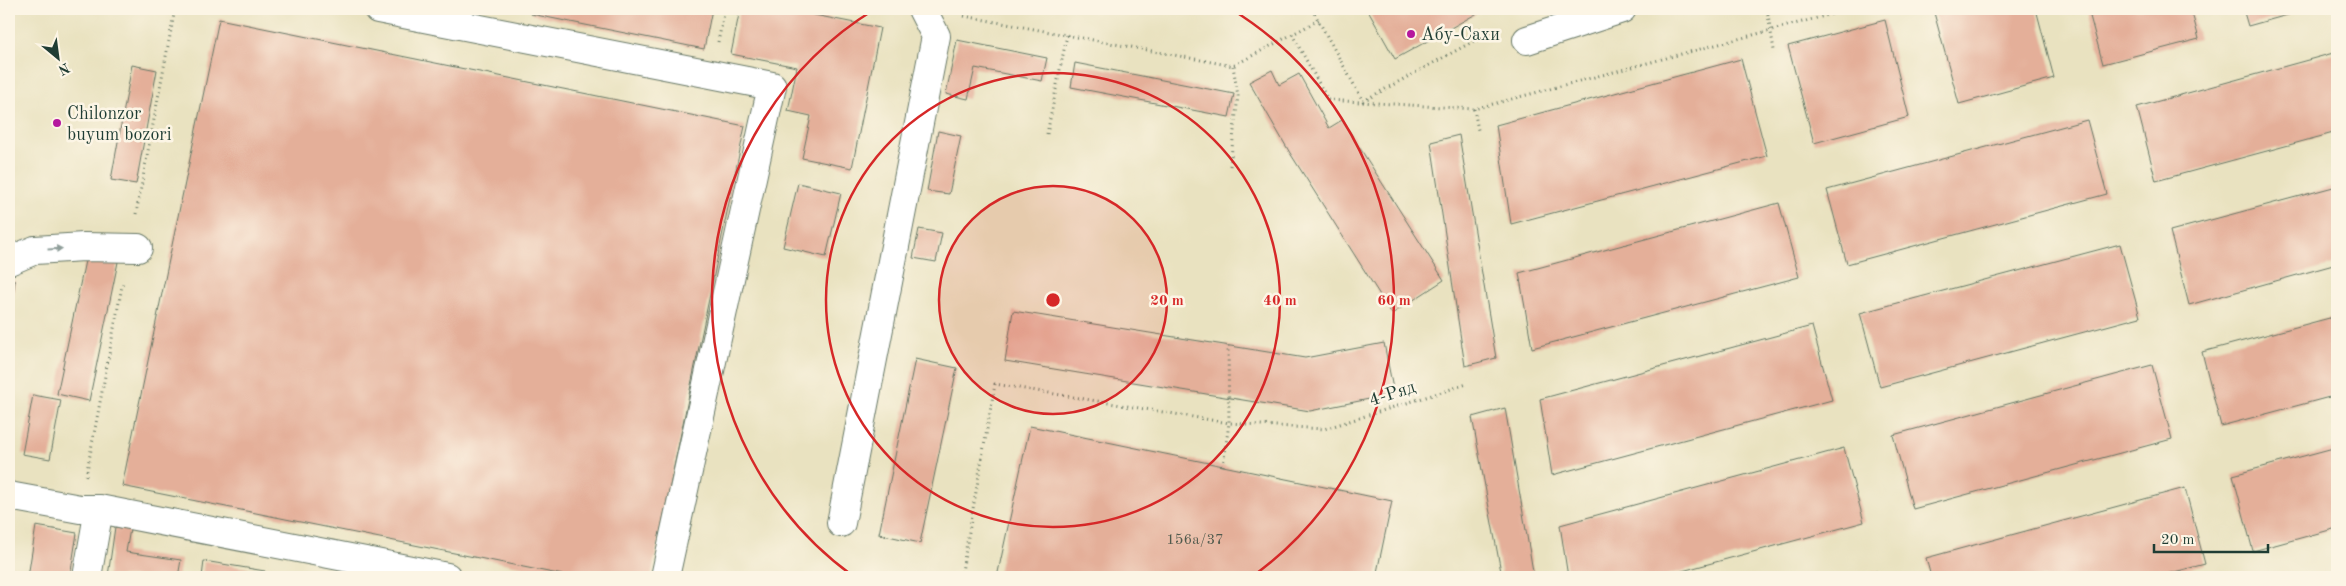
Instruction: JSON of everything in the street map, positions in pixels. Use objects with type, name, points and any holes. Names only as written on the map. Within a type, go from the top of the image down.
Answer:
[{"type":"lane","points":[[378,9],[772,86],[665,577]]},
{"type":"lane","points":[[841,523],[936,36],[922,9]]},
{"type":"lane","points":[[1527,40],[1622,9]]},
{"type":"lane","points":[[9,261],[35,250],[84,247],[138,248]]},
{"type":"lane","points":[[9,496],[80,509],[99,509],[448,577]]},
{"type":"lane","points":[[87,577],[99,509]]},
{"type":"path","points":[[1312,9],[1363,101]]},
{"type":"path","points":[[1767,9],[1769,30],[1774,50]]},
{"type":"path","points":[[1292,34],[1328,100],[1474,109],[1850,9]]},
{"type":"path","points":[[954,14],[1233,66],[1319,20]]},
{"type":"path","points":[[1363,101],[1500,27]]},
{"type":"path","points":[[1047,134],[1067,35]]},
{"type":"path","points":[[1230,166],[1238,96],[1233,66]]},
{"type":"path","points":[[1474,109],[1478,130]]},
{"type":"path","points":[[1223,466],[1229,423],[1228,346]]},
{"type":"path","points":[[962,577],[995,384],[1229,423]]},
{"type":"path","name":"4-Ряд","points":[[1229,423],[1324,429],[1467,384]]},
{"type":"building","points":[[532,9],[712,9],[704,49],[531,14]]},
{"type":"building","points":[[740,9],[784,9],[880,28],[852,168],[802,158],[811,116],[788,111],[797,67],[731,54]]},
{"type":"building","name":"Абу-Сахи","points":[[1367,9],[1485,9],[1395,59]]},
{"type":"building","points":[[1933,9],[2036,9],[2054,78],[1959,104]]},
{"type":"building","points":[[2088,9],[2191,9],[2199,39],[2103,64]]},
{"type":"building","points":[[2243,9],[2309,9],[2248,26]]},
{"type":"building","points":[[219,19],[745,126],[651,577],[573,577],[122,486]]},
{"type":"building","points":[[1885,20],[1909,117],[1814,143],[1788,46]]},
{"type":"building","points":[[957,40],[1047,58],[1042,81],[975,68],[968,99],[946,94]]},
{"type":"building","points":[[2337,52],[2337,132],[2156,181],[2137,107]]},
{"type":"building","points":[[1741,59],[1767,156],[1511,224],[1496,125]]},
{"type":"building","points":[[1075,63],[1234,94],[1229,117],[1071,87]]},
{"type":"building","points":[[132,65],[157,70],[136,184],[111,180]]},
{"type":"building","points":[[1272,70],[1279,85],[1299,74],[1329,128],[1342,120],[1444,280],[1392,314],[1290,153],[1249,82]]},
{"type":"building","points":[[2087,120],[2107,194],[1847,264],[1827,190]]},
{"type":"building","points":[[938,131],[961,136],[949,194],[927,191]]},
{"type":"building","points":[[1459,135],[1496,358],[1465,366],[1431,142]]},
{"type":"building","points":[[798,183],[841,193],[826,257],[783,247]]},
{"type":"building","points":[[2337,186],[2337,264],[2189,305],[2170,231]]},
{"type":"building","points":[[1779,203],[1799,277],[1532,348],[1519,273]]},
{"type":"building","points":[[919,229],[942,233],[936,262],[913,258]]},
{"type":"building","points":[[2120,244],[2140,317],[1880,387],[1860,313]]},
{"type":"building","points":[[86,256],[118,262],[89,401],[57,394]]},
{"type":"building","points":[[9,280],[15,281],[10,317],[9,317]]},
{"type":"building","points":[[1013,311],[1305,358],[1384,343],[1394,394],[1310,411],[1005,361]]},
{"type":"building","points":[[2337,316],[2337,395],[2221,426],[2202,352]]},
{"type":"building","points":[[1812,326],[1832,400],[1552,475],[1540,399]]},
{"type":"building","points":[[915,359],[957,368],[920,543],[879,534]]},
{"type":"building","points":[[2152,365],[2172,439],[1913,509],[1893,435]]},
{"type":"building","points":[[33,395],[61,400],[50,459],[22,454]]},
{"type":"building","points":[[1505,408],[1534,577],[1502,577],[1472,417]]},
{"type":"building","points":[[1030,426],[1392,501],[1376,577],[997,577]]},
{"type":"building","points":[[2337,447],[2337,528],[2253,551],[2233,475]]},
{"type":"building","points":[[1844,448],[1864,522],[1660,577],[1568,577],[1560,525]]},
{"type":"building","points":[[2185,488],[2205,564],[2155,577],[1931,577],[1926,558]]},
{"type":"building","points":[[36,526],[77,533],[70,577],[28,577]]},
{"type":"building","points":[[115,527],[130,529],[126,552],[181,560],[178,577],[108,576]]},
{"type":"building","points":[[204,561],[265,571],[264,577],[202,577]]},
{"type":"building","points":[[1877,571],[1879,577],[1857,577]]},
{"type":"place","name":"Абу-Сахи","points":[[1411,34]]},
{"type":"place","name":"Chilonzor buyum bozori","points":[[57,123]]}]
